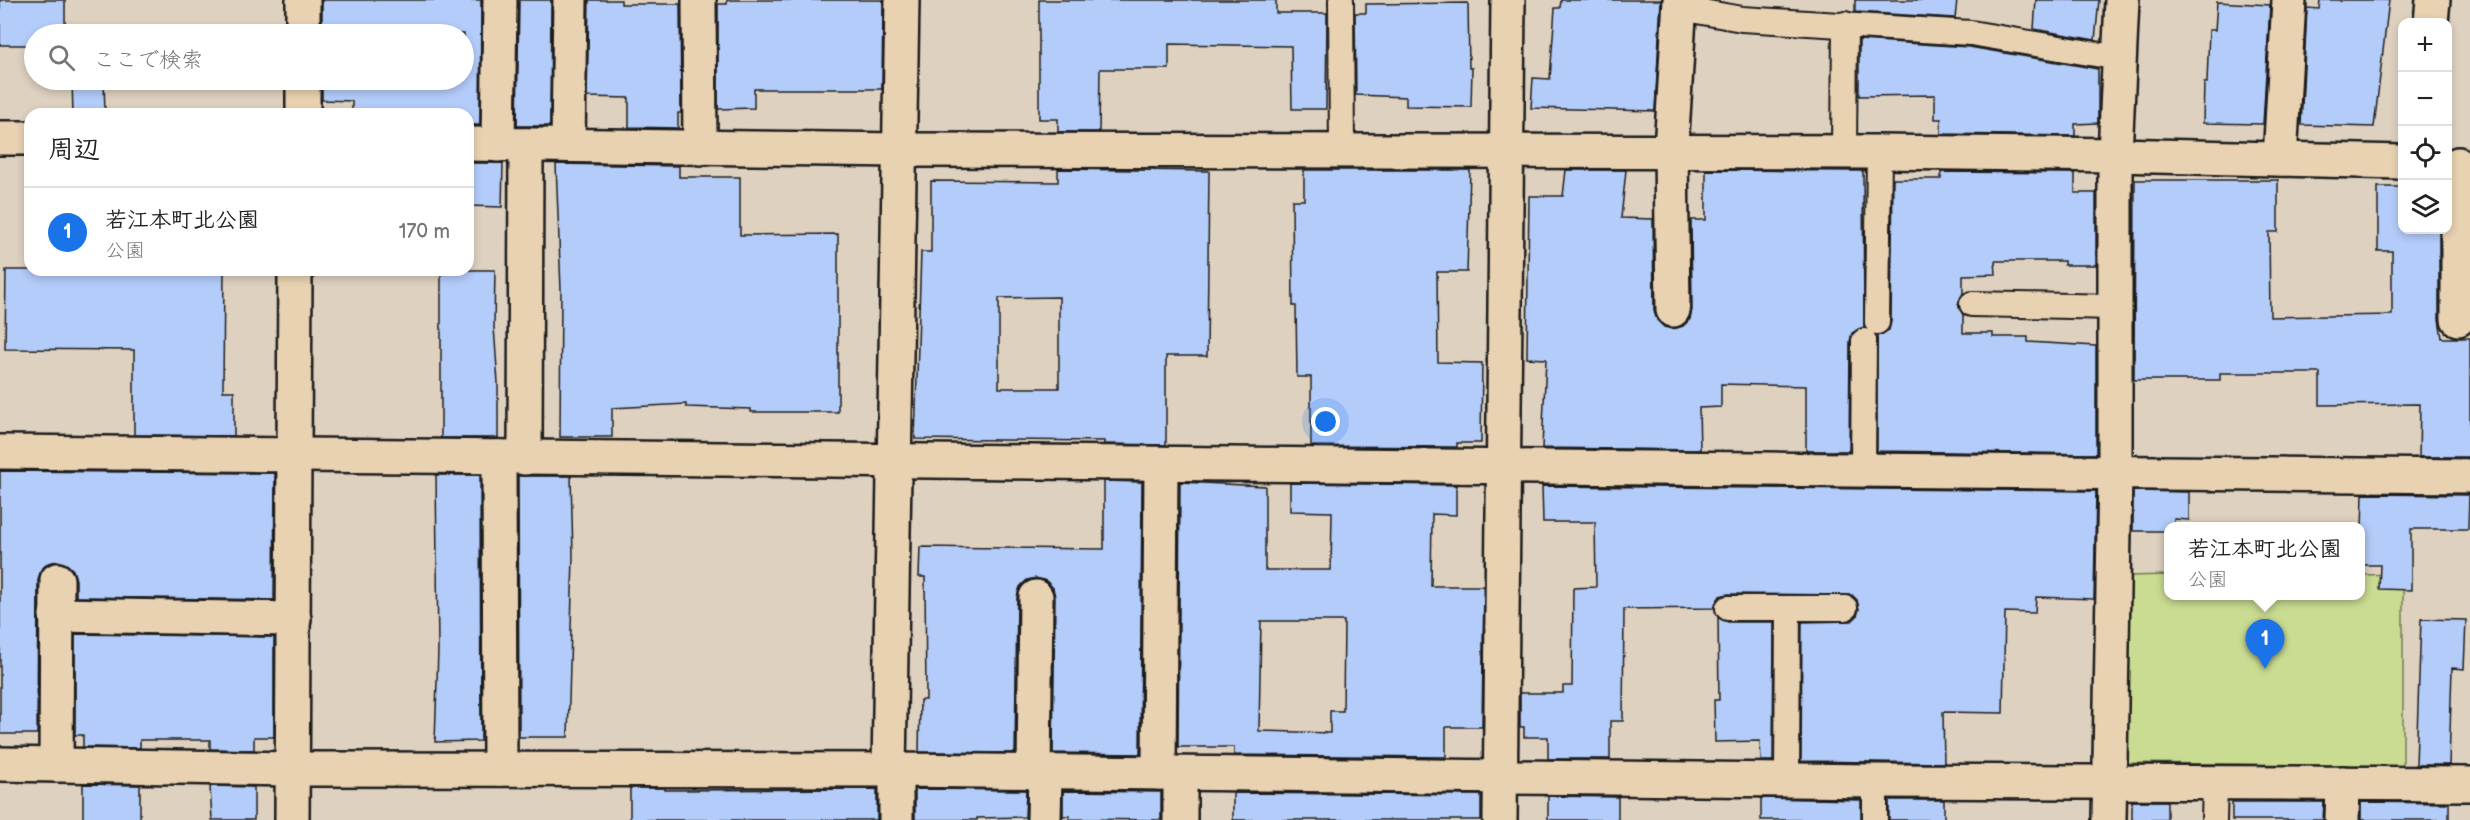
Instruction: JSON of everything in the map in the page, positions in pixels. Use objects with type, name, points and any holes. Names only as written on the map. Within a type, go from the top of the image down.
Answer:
[{"type":"street","points":[[303,0],[303,24]]},
{"type":"street","points":[[500,0],[497,145],[512,458],[500,769]]},
{"type":"street","points":[[568,145],[570,0]]},
{"type":"street","points":[[699,0],[700,148]]},
{"type":"street","points":[[896,820],[893,770],[895,461],[902,0]]},
{"type":"street","points":[[1500,820],[1508,0]]},
{"type":"street","points":[[2109,820],[2115,472],[2115,155],[2122,0]]},
{"type":"street","points":[[2280,159],[2289,0]]},
{"type":"street","points":[[2431,18],[2433,0]]},
{"type":"street","points":[[1673,310],[1671,150],[1680,4]]},
{"type":"street","points":[[303,90],[303,108]]},
{"type":"street","points":[[0,138],[24,138]]},
{"type":"street","points":[[497,145],[900,150],[1507,153],[1671,150],[2115,155],[2398,162]]},
{"type":"street","points":[[2458,164],[2458,319]]},
{"type":"street","points":[[292,820],[296,276]]},
{"type":"street","points":[[0,452],[2470,476]]},
{"type":"street","points":[[1161,464],[1170,773],[1180,820]]},
{"type":"street","points":[[56,765],[57,579]]},
{"type":"street","points":[[1036,597],[1040,772],[1044,820]]},
{"type":"street","points":[[56,615],[294,619]]},
{"type":"street","points":[[0,764],[293,769],[893,770],[1875,781],[2470,784]]},
{"type":"street","points":[[2343,783],[2343,820]]},
{"type":"lane","points":[[1341,0],[1342,152]]},
{"type":"lane","points":[[1680,4],[1742,19],[1971,33],[2119,58]]},
{"type":"lane","points":[[1844,152],[1845,24]]},
{"type":"lane","points":[[1863,470],[1880,152]]},
{"type":"lane","points":[[1972,304],[2115,307]]},
{"type":"lane","points":[[1728,608],[1845,608]]},
{"type":"lane","points":[[1786,779],[1788,608]]},
{"type":"lane","points":[[1875,781],[1875,820]]},
{"type":"lane","points":[[2214,820],[2215,783]]},
{"type":"green space","points":[[2403,574],[2403,766],[2127,763],[2127,576],[2164,575],[2164,600],[2365,600],[2365,575]]},
{"type":"building","points":[[0,0],[65,0],[65,24],[24,24],[24,45],[0,45]]},
{"type":"building","points":[[322,0],[481,0],[480,125],[474,125],[474,108],[352,108],[352,101],[322,100],[322,90],[474,90],[474,24],[322,24]]},
{"type":"building","points":[[519,0],[551,0],[550,126],[517,126]]},
{"type":"building","points":[[589,0],[621,0],[621,4],[680,4],[681,113],[678,113],[678,128],[629,127],[629,98],[587,97]]},
{"type":"building","points":[[727,0],[883,0],[882,89],[754,89],[754,108],[718,109],[718,4],[727,4]]},
{"type":"building","points":[[1039,0],[1276,0],[1276,13],[1327,13],[1326,109],[1292,109],[1291,46],[1169,44],[1169,69],[1100,69],[1099,132],[1058,132],[1058,119],[1039,119]]},
{"type":"building","points":[[1561,0],[1661,0],[1655,111],[1531,108],[1533,78],[1550,79],[1555,8],[1560,8]]},
{"type":"building","points":[[1855,0],[1957,0],[1955,18],[1855,12]]},
{"type":"building","points":[[2036,0],[2099,0],[2095,40],[2034,29]]},
{"type":"building","points":[[2320,0],[2389,0],[2374,127],[2301,125],[2307,8],[2319,9]]},
{"type":"building","points":[[2217,2],[2270,5],[2263,124],[2203,123],[2209,30],[2215,30]]},
{"type":"building","points":[[1468,3],[1469,68],[1472,68],[1471,107],[1406,106],[1406,97],[1356,95],[1355,13],[1366,13],[1366,4]]},
{"type":"building","points":[[1859,40],[1969,47],[2098,69],[2098,123],[2075,124],[2075,136],[1941,134],[1941,119],[1935,119],[1935,95],[1859,96]]},
{"type":"building","points":[[72,90],[104,90],[105,108],[73,108]]},
{"type":"building","points":[[474,163],[503,163],[502,207],[474,206]]},
{"type":"building","points":[[556,164],[679,166],[679,177],[740,177],[740,235],[838,234],[838,412],[751,412],[751,409],[686,407],[686,404],[612,408],[612,437],[560,437],[561,290]]},
{"type":"building","points":[[1058,169],[1209,171],[1207,356],[1166,356],[1166,445],[1104,444],[1104,441],[915,439],[921,252],[931,252],[931,181],[1058,182]],"holes":[[[1059,297],[1059,388],[999,388],[999,298]]]},
{"type":"building","points":[[1304,170],[1470,170],[1467,272],[1437,272],[1438,362],[1482,363],[1481,443],[1457,443],[1457,447],[1311,446],[1311,377],[1297,377],[1296,306],[1293,306],[1292,200],[1304,200]]},
{"type":"building","points":[[1566,170],[1626,170],[1621,218],[1653,219],[1654,311],[1657,320],[1664,327],[1673,329],[1683,326],[1690,319],[1692,310],[1691,220],[1706,220],[1706,170],[1863,171],[1864,327],[1852,333],[1850,341],[1849,451],[1806,451],[1806,386],[1721,384],[1721,407],[1699,408],[1700,450],[1542,448],[1546,359],[1527,358],[1529,196],[1563,196]]},
{"type":"building","points":[[1941,172],[2075,173],[2075,193],[2096,193],[2096,265],[2064,265],[2064,261],[1995,261],[1996,274],[1963,275],[1963,293],[1958,304],[1963,315],[1963,333],[1993,333],[1993,337],[2028,337],[2028,342],[2096,346],[2096,454],[1877,451],[1877,336],[1889,330],[1891,322],[1893,179],[1941,179]]},
{"type":"building","points":[[2135,180],[2278,180],[2278,232],[2269,232],[2270,317],[2392,315],[2392,251],[2378,251],[2378,187],[2398,187],[2398,234],[2439,234],[2439,319],[2442,338],[2470,338],[2470,457],[2419,457],[2420,404],[2320,405],[2320,373],[2220,373],[2220,380],[2134,380]]},
{"type":"building","points":[[6,270],[24,270],[24,276],[224,276],[223,391],[234,391],[234,436],[134,435],[134,350],[5,349]]},
{"type":"building","points":[[474,270],[495,270],[494,327],[498,383],[498,438],[441,438],[441,276],[474,276]]},
{"type":"building","points":[[0,471],[275,473],[274,600],[76,597],[76,580],[73,570],[58,561],[48,563],[41,570],[38,580],[37,734],[0,734]]},
{"type":"building","points":[[436,475],[480,475],[481,741],[435,742],[438,650]]},
{"type":"building","points":[[518,476],[571,476],[573,556],[568,737],[519,737]]},
{"type":"building","points":[[1104,481],[1142,482],[1140,754],[1053,753],[1055,597],[1053,588],[1046,581],[1036,578],[1027,580],[1020,587],[1017,597],[1015,753],[919,752],[920,700],[926,700],[925,577],[919,577],[920,547],[1104,549]]},
{"type":"building","points":[[1180,482],[1265,486],[1265,570],[1331,570],[1332,512],[1290,511],[1290,483],[1456,485],[1456,515],[1432,514],[1431,586],[1484,586],[1482,727],[1446,727],[1446,757],[1234,755],[1234,747],[1178,747]],"holes":[[[1261,621],[1344,621],[1343,711],[1330,711],[1330,733],[1259,731]]]},
{"type":"building","points":[[1542,486],[2096,491],[2094,599],[2036,597],[2035,613],[2005,612],[2003,713],[1943,712],[1944,763],[1801,761],[1802,622],[1852,621],[1859,609],[1857,600],[1852,595],[1728,594],[1720,596],[1714,608],[1624,609],[1623,721],[1610,721],[1610,759],[1548,759],[1548,737],[1524,737],[1524,727],[1520,727],[1520,693],[1563,693],[1563,686],[1572,686],[1573,588],[1596,587],[1595,522],[1543,522]]},
{"type":"building","points":[[2133,491],[2189,492],[2189,520],[2174,519],[2174,522],[2164,522],[2164,531],[2133,531]]},
{"type":"building","points":[[2363,494],[2469,495],[2468,529],[2411,529],[2411,590],[2379,589],[2380,565],[2365,565],[2365,522],[2362,522]]},
{"type":"building","points":[[1718,617],[1728,622],[1774,622],[1773,761],[1761,761],[1760,741],[1715,742],[1714,700],[1719,700]]},
{"type":"building","points":[[2421,619],[2466,620],[2464,669],[2452,668],[2449,765],[2416,765]]},
{"type":"building","points":[[75,634],[274,637],[274,737],[254,737],[254,750],[210,749],[210,740],[140,740],[140,748],[83,747],[83,735],[75,735]]},
{"type":"building","points":[[83,784],[140,785],[140,820],[83,820]]},
{"type":"building","points":[[210,786],[254,787],[254,820],[212,820]]},
{"type":"building","points":[[630,788],[665,788],[665,790],[877,789],[877,820],[630,820]]},
{"type":"building","points":[[915,789],[1026,790],[1025,817],[915,820]]},
{"type":"building","points":[[1063,791],[1161,792],[1161,820],[1069,819],[1069,816],[1063,816]]},
{"type":"building","points":[[1233,793],[1481,795],[1481,820],[1233,820]]},
{"type":"building","points":[[1548,796],[1618,797],[1618,820],[1548,820]]},
{"type":"building","points":[[1761,798],[1861,800],[1861,820],[1761,820]]},
{"type":"building","points":[[1889,800],[1944,800],[1944,820],[1889,820]]},
{"type":"building","points":[[2132,801],[2167,801],[2167,820],[2132,820]]},
{"type":"building","points":[[2232,802],[2324,802],[2323,820],[2232,820]]},
{"type":"building","points":[[2361,802],[2449,803],[2449,820],[2361,820]]},
{"type":"place","name":"若江本町北公園","points":[[2265,669]]}]
